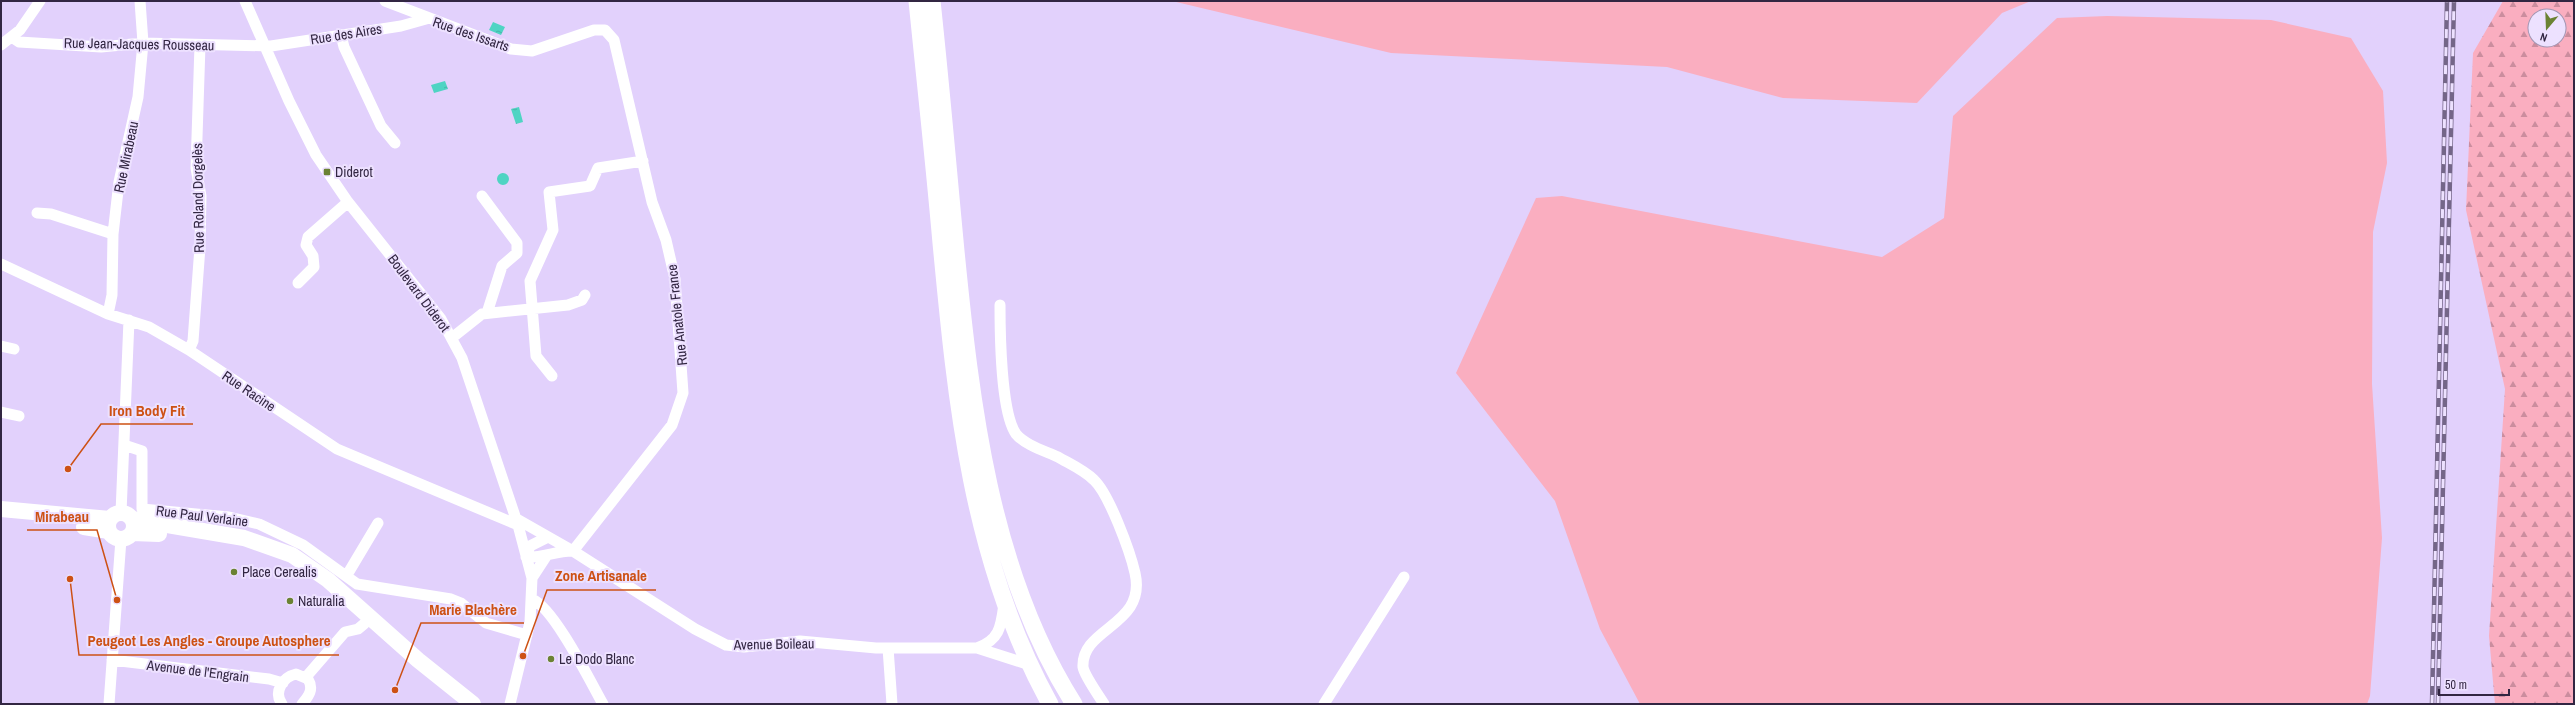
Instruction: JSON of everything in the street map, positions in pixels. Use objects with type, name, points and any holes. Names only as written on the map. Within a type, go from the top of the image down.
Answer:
[{"type":"main road","points":[[917,1],[959,415],[971,486],[984,541],[1004,603],[1030,665],[1050,704]]},
{"type":"main road","points":[[932,1],[965,337],[977,422],[992,496],[1014,573],[1040,638],[1074,702]]},
{"type":"main road","points":[[1,509],[229,542],[272,554],[286,560],[313,578],[364,624],[459,704]]},
{"type":"main road","points":[[1,517],[121,526],[244,538],[292,555],[328,580],[418,660],[474,704]]},
{"type":"street","points":[[1,45],[13,38],[40,1]]},
{"type":"street","name":"Rue Mirabeau","points":[[108,314],[112,295],[113,234],[119,182],[138,97],[142,44],[140,1]]},
{"type":"street","name":"Boulevard Diderot","points":[[245,1],[306,138],[348,202],[442,319],[453,337],[462,358],[515,518],[532,578],[532,599],[527,635],[510,704]]},
{"type":"street","name":"Rue des Issarts","points":[[385,1],[426,19],[446,23],[511,49],[532,51],[594,30],[605,30]]},
{"type":"street","name":"Rue des Aires","points":[[266,46],[401,26],[426,19]]},
{"type":"street","name":"Rue Anatole France","points":[[573,551],[672,425],[683,393],[676,279],[666,240],[652,202],[614,40],[605,30]]},
{"type":"street","points":[[341,35],[344,47],[381,126],[395,143]]},
{"type":"street","name":"Rue Jean-Jacques Rousseau","points":[[13,38],[19,42],[101,47],[142,44],[266,46]]},
{"type":"street","name":"Rue Roland Dorgelès","points":[[189,350],[193,341],[200,247],[201,196],[196,168],[200,45]]},
{"type":"street","points":[[552,376],[536,356],[530,282],[553,230],[549,192],[590,186],[598,168],[643,161]]},
{"type":"street","points":[[482,196],[517,243],[517,253],[502,266],[487,313]]},
{"type":"street","points":[[298,283],[314,267],[313,256],[306,245],[308,237],[348,202]]},
{"type":"street","points":[[37,213],[51,214],[113,234]]},
{"type":"street","name":"Rue Racine","points":[[1,264],[108,314],[149,328],[189,350],[337,449],[497,516],[515,518],[546,538]]},
{"type":"street","points":[[453,337],[482,314],[568,305],[582,300],[584,295]]},
{"type":"street","points":[[1000,305],[1002,371],[1011,421],[1016,434],[1028,443],[1079,469],[1094,479],[1102,489],[1131,556],[1136,580],[1134,601],[1125,616],[1092,643],[1085,655],[1083,669],[1104,704]]},
{"type":"street","points":[[109,704],[121,526],[129,320]]},
{"type":"street","points":[[1,346],[14,349]]},
{"type":"street","points":[[1,412],[19,416]]},
{"type":"street","name":"Rue Paul Verlaine","points":[[124,445],[142,451],[142,509],[229,517],[259,524],[303,545],[347,575],[357,584],[451,599],[461,603],[486,623],[527,635]]},
{"type":"street","points":[[497,516],[515,518]]},
{"type":"street","points":[[347,575],[378,523]]},
{"type":"street","points":[[546,538],[530,546],[526,557],[547,555],[559,551],[573,551]]},
{"type":"street","name":"Avenue Boileau","points":[[546,538],[573,551],[695,629],[726,645],[751,647],[800,641],[888,648],[977,648],[1030,665]]},
{"type":"street","points":[[532,578],[547,555]]},
{"type":"street","points":[[1324,704],[1404,577]]},
{"type":"street","points":[[532,599],[537,601],[554,619],[603,704]]},
{"type":"street","points":[[977,648],[990,642],[1000,631],[1004,603]]},
{"type":"street","points":[[306,677],[345,632],[358,629],[364,624]]},
{"type":"street","points":[[888,648],[892,704]]},
{"type":"street","name":"Avenue de l'Engrain","points":[[112,660],[269,679],[283,683]]},
{"type":"street","points":[[282,704],[278,695],[283,683],[292,675],[306,677]]},
{"type":"street","points":[[306,677],[311,687],[306,702]]},
{"type":"green space","points":[[1172,1],[2031,1],[2002,13],[1917,103],[1783,98],[1667,67],[1391,53]]},
{"type":"green space","points":[[2503,1],[2574,1],[2574,704],[2495,704],[2489,636],[2505,389],[2466,210],[2473,53]]},
{"type":"green space","points":[[2107,16],[2271,20],[2351,38],[2383,91],[2387,163],[2373,232],[2372,384],[2382,538],[2370,696],[2367,704],[1640,704],[1600,629],[1555,501],[1456,373],[1536,198],[1562,196],[1882,257],[1944,218],[1953,116],[2057,18]]},
{"type":"water","points":[[493,22],[505,27],[501,35],[489,30]]},
{"type":"water","points":[[445,81],[448,89],[434,93],[431,85]]},
{"type":"water","points":[[519,107],[523,122],[516,124],[511,109]]},
{"type":"water","points":[[503,173],[507,175],[509,179],[507,183],[503,185],[499,183],[497,179],[499,175]]},
{"type":"railway","points":[[2432,704],[2447,1]]},
{"type":"railway","points":[[2438,704],[2454,1]]},
{"type":"place","name":"Diderot","points":[[327,172]]},
{"type":"place","name":"Iron Body Fit","points":[[68,469]]},
{"type":"place","name":"Place Cerealis","points":[[234,572]]},
{"type":"place","name":"Peugeot Les Angles - Groupe Autosphere","points":[[70,579]]},
{"type":"place","name":"Mirabeau","points":[[117,600]]},
{"type":"place","name":"Naturalia","points":[[290,601]]},
{"type":"place","name":"Zone Artisanale","points":[[523,656]]},
{"type":"place","name":"Le Dodo Blanc","points":[[551,659]]},
{"type":"place","name":"Marie Blachère","points":[[395,690]]}]
